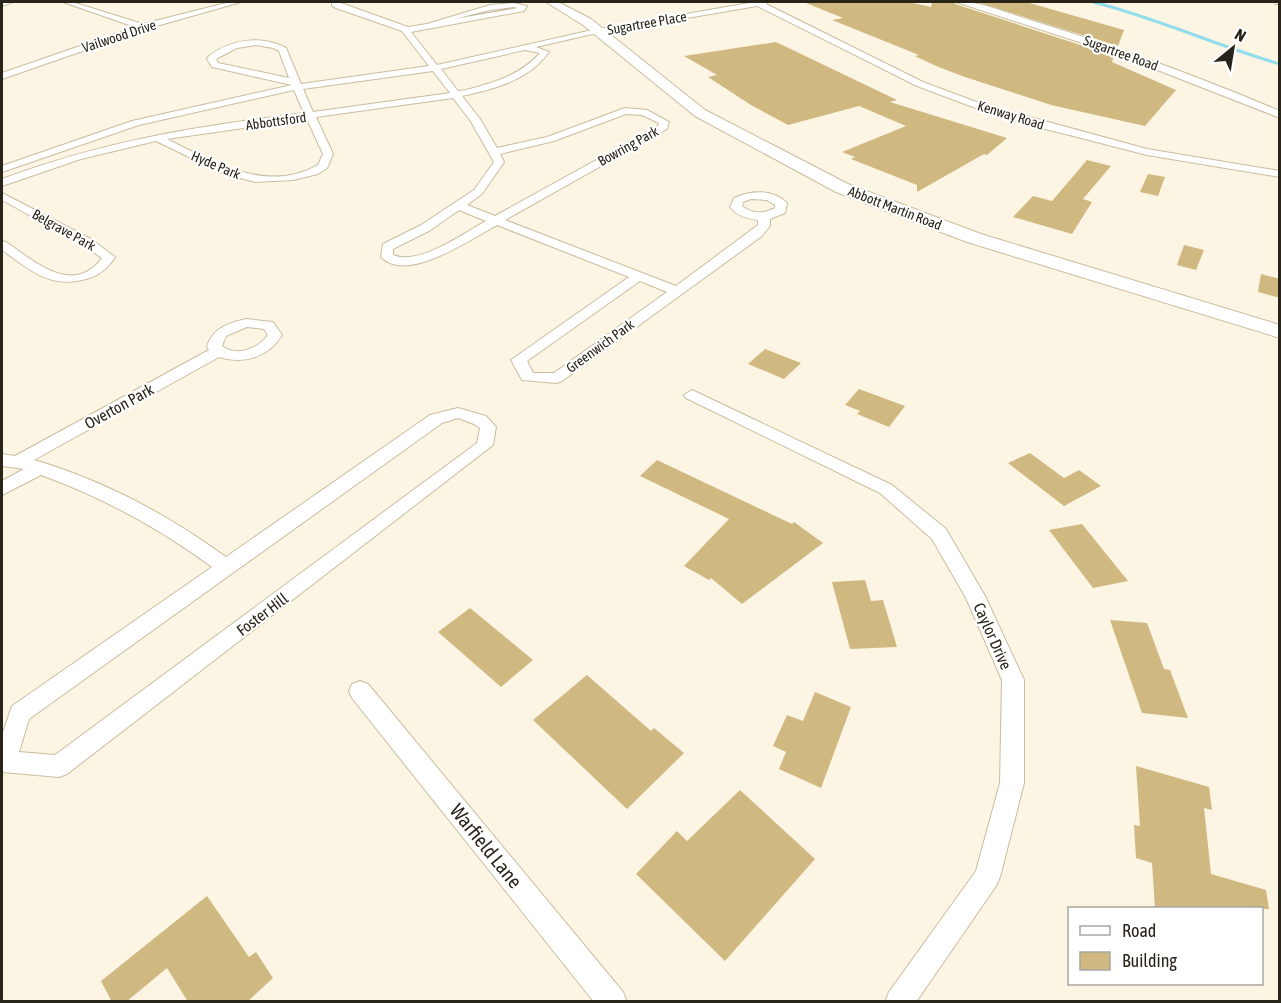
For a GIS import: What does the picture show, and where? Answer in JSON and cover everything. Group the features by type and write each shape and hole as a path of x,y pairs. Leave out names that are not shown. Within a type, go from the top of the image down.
{"main road":[{"name":"Abbott Martin Road","path":"551,2 565,8 599,31 700,113 842,188 974,238 1280,332"}],"street":[{"path":"2,4 9,2"},
{"path":"66,2 143,27"},
{"name":"Vailwood Drive","path":"2,76 143,27 237,2"},
{"path":"335,2 335,4 397,24 406,30 457,94 494,152"},
{"path":"349,8 358,2"},
{"path":"406,30 506,13 523,6 511,2 495,3 430,25"},
{"name":"Sugartree Road","path":"960,2 1063,32 1214,87 1280,114"},
{"name":"Sugartree Place","path":"599,31 762,3"},
{"name":"Kenway Road","path":"762,3 920,84 976,105 1147,152 1280,174"},
{"name":"Abbottsford","path":"2,169 136,123 226,101 296,85 435,68 599,31"},
{"name":"Abbottsford","path":"2,183 95,151 156,138 457,94 514,77 537,64 546,52 568,38"},
{"path":"239,46 276,46 283,50 296,85 215,65 211,59 217,53 239,46"},
{"name":"Abbottsford","path":"522,47 546,52"},
{"name":"Hyde Park","path":"136,123 156,138 238,176 258,179 290,178 323,166 328,154 296,85"},
{"name":"Bowring Park","path":"625,111 644,112 664,122 663,127 494,219 444,249 414,262 398,263 387,257 387,247 425,228 478,192 499,162 494,152 550,139 625,111"},
{"name":"Belgrave Park","path":"2,196 87,242 109,257 102,268 76,279 63,280 50,278 2,245"},
{"path":"457,205 676,291"},
{"name":"Greenwich Park","path":"639,276 519,360 527,377 557,378 758,233 764,226 764,216"},
{"name":"Overton Park","path":"10,460 218,351"},
{"name":"Caylor Drive","path":"692,395 886,489 939,534 975,596 1013,680 1012,783 987,877 899,1002"},
{"name":"Foster Hill","path":"458,413 480,420 488,428 485,445 59,766 4,762 20,713 225,567 436,419 458,413"},
{"path":"10,460 103,491 189,539 225,567"},
{"path":"2,489 39,468"},
{"name":"Warfield Lane","path":"360,691 613,1002"}],"building":[{"path":"806,2 908,2 931,7 932,2 954,2 1114,56 1112,62 1176,90 1145,126 1051,105 936,66 915,56 919,55 832,20 843,18"},
{"path":"977,2 1026,2 1124,30 1118,46"},
{"path":"776,42 897,100 890,102 1007,138 987,155 984,154 917,192 917,185 851,159 855,157 842,152 906,126 859,106 788,125 751,105 708,77 717,75 684,56"},
{"path":"1087,160 1111,166 1083,199 1092,202 1072,234 1013,217 1033,196 1052,201"},
{"path":"1148,174 1165,177 1158,196 1140,192"},
{"path":"1184,245 1204,250 1196,270 1177,265"},
{"path":"1261,274 1280,279 1280,298 1258,292"},
{"path":"765,349 801,363 784,379 748,364"},
{"path":"859,389 905,406 889,427 857,414 860,411 845,405"},
{"path":"1030,453 1064,478 1079,470 1101,486 1064,506 1008,463"},
{"path":"657,460 792,524 794,522 823,543 742,604 711,578 709,580 684,566 729,519 640,476"},
{"path":"1082,524 1128,581 1093,588 1049,530"},
{"path":"865,580 871,601 883,600 897,647 850,649 832,582"},
{"path":"470,608 533,660 501,687 438,632"},
{"path":"1110,620 1147,623 1164,669 1170,670 1188,718 1142,713"},
{"path":"587,675 651,731 654,728 684,753 627,809 533,720"},
{"path":"815,692 851,707 821,788 779,769 786,752 773,746 787,715 803,721"},
{"path":"1136,766 1209,787 1212,810 1204,808 1211,874 1266,890 1269,909 1263,909 1263,907 1155,907 1152,863 1136,858 1134,825 1140,826"},
{"path":"740,790 815,859 725,961 636,874 677,831 687,841"},
{"path":"207,896 249,957 256,952 273,978 247,1002 188,1002 167,968 126,1002 112,1002 101,981"}],"waterway":[{"path":"1093,2 1280,64"}]}
